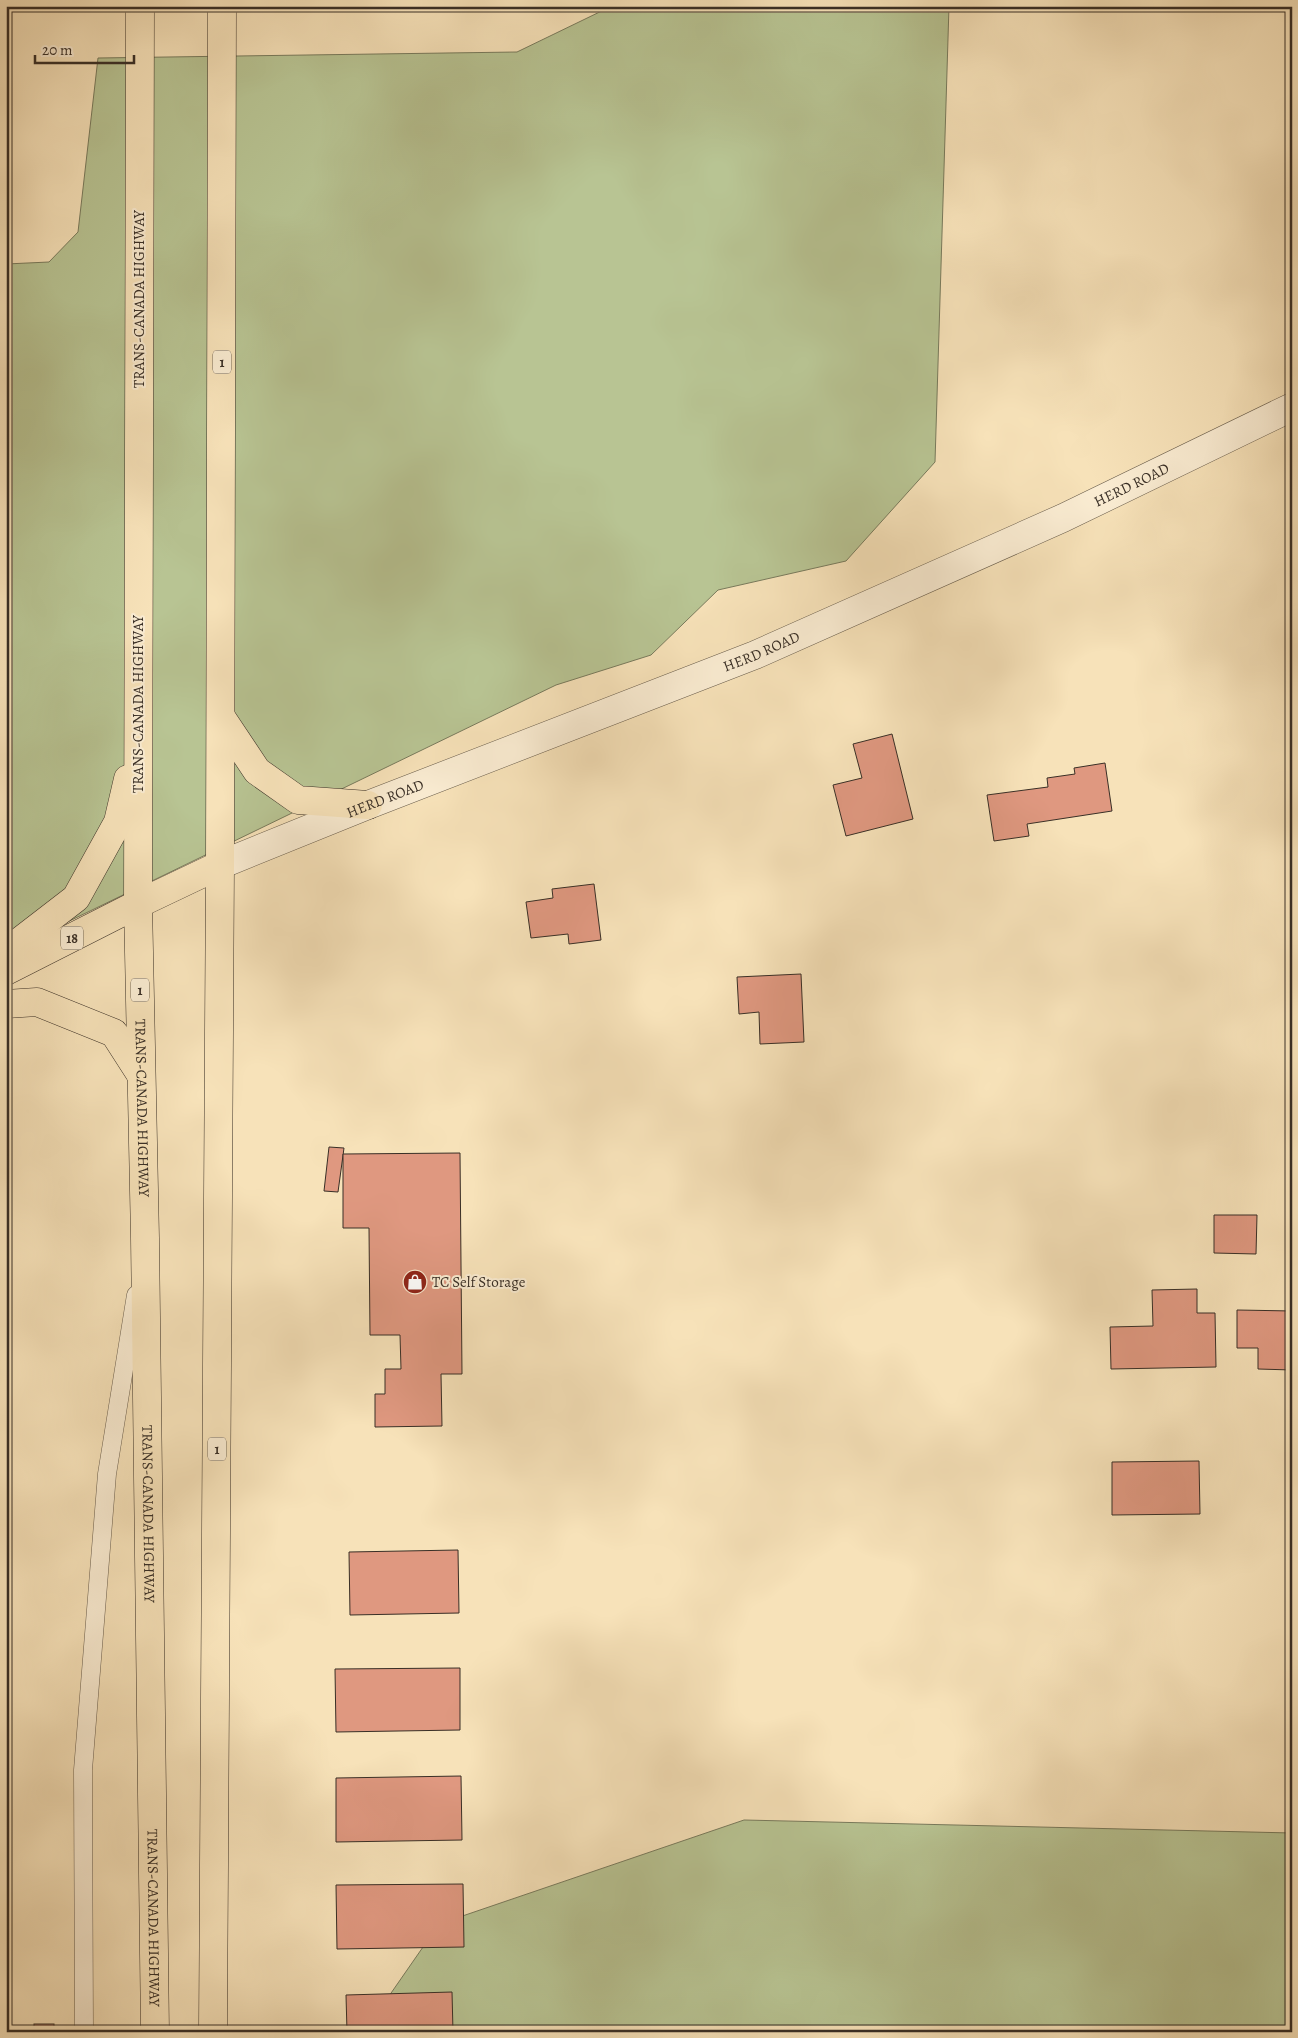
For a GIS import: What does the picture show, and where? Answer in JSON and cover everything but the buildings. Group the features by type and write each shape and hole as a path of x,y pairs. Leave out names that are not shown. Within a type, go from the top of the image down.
{"main road":[{"name":"TRANS-CANADA HIGHWAY","path":"140,6 138,904 145,1238 155,2032"},
{"name":"1","path":"213,2032 221,717 222,6"},
{"path":"221,717 257,771 298,800 368,805"},
{"path":"6,952 76,898 118,822 138,734"},
{"name":"18","path":"6,971 138,904 220,866"},
{"path":"6,1004 37,1002 114,1033 142,1076"}],"street":[{"name":"HERD ROAD","path":"220,866 368,805 755,656 1063,518 1292,407"}],"lane":[{"path":"84,2032 83,1770 107,1474 145,1238"}],"green space":[{"path":"612,6 949,6 935,462 846,561 718,590 651,655 556,685 24,943 6,946 6,264 49,262 78,232 98,58 517,52"},
{"path":"744,1820 1292,1833 1292,2032 364,2032 439,1924"}],"place":[{"name":"TC Self Storage","path":"415,1282"}]}
